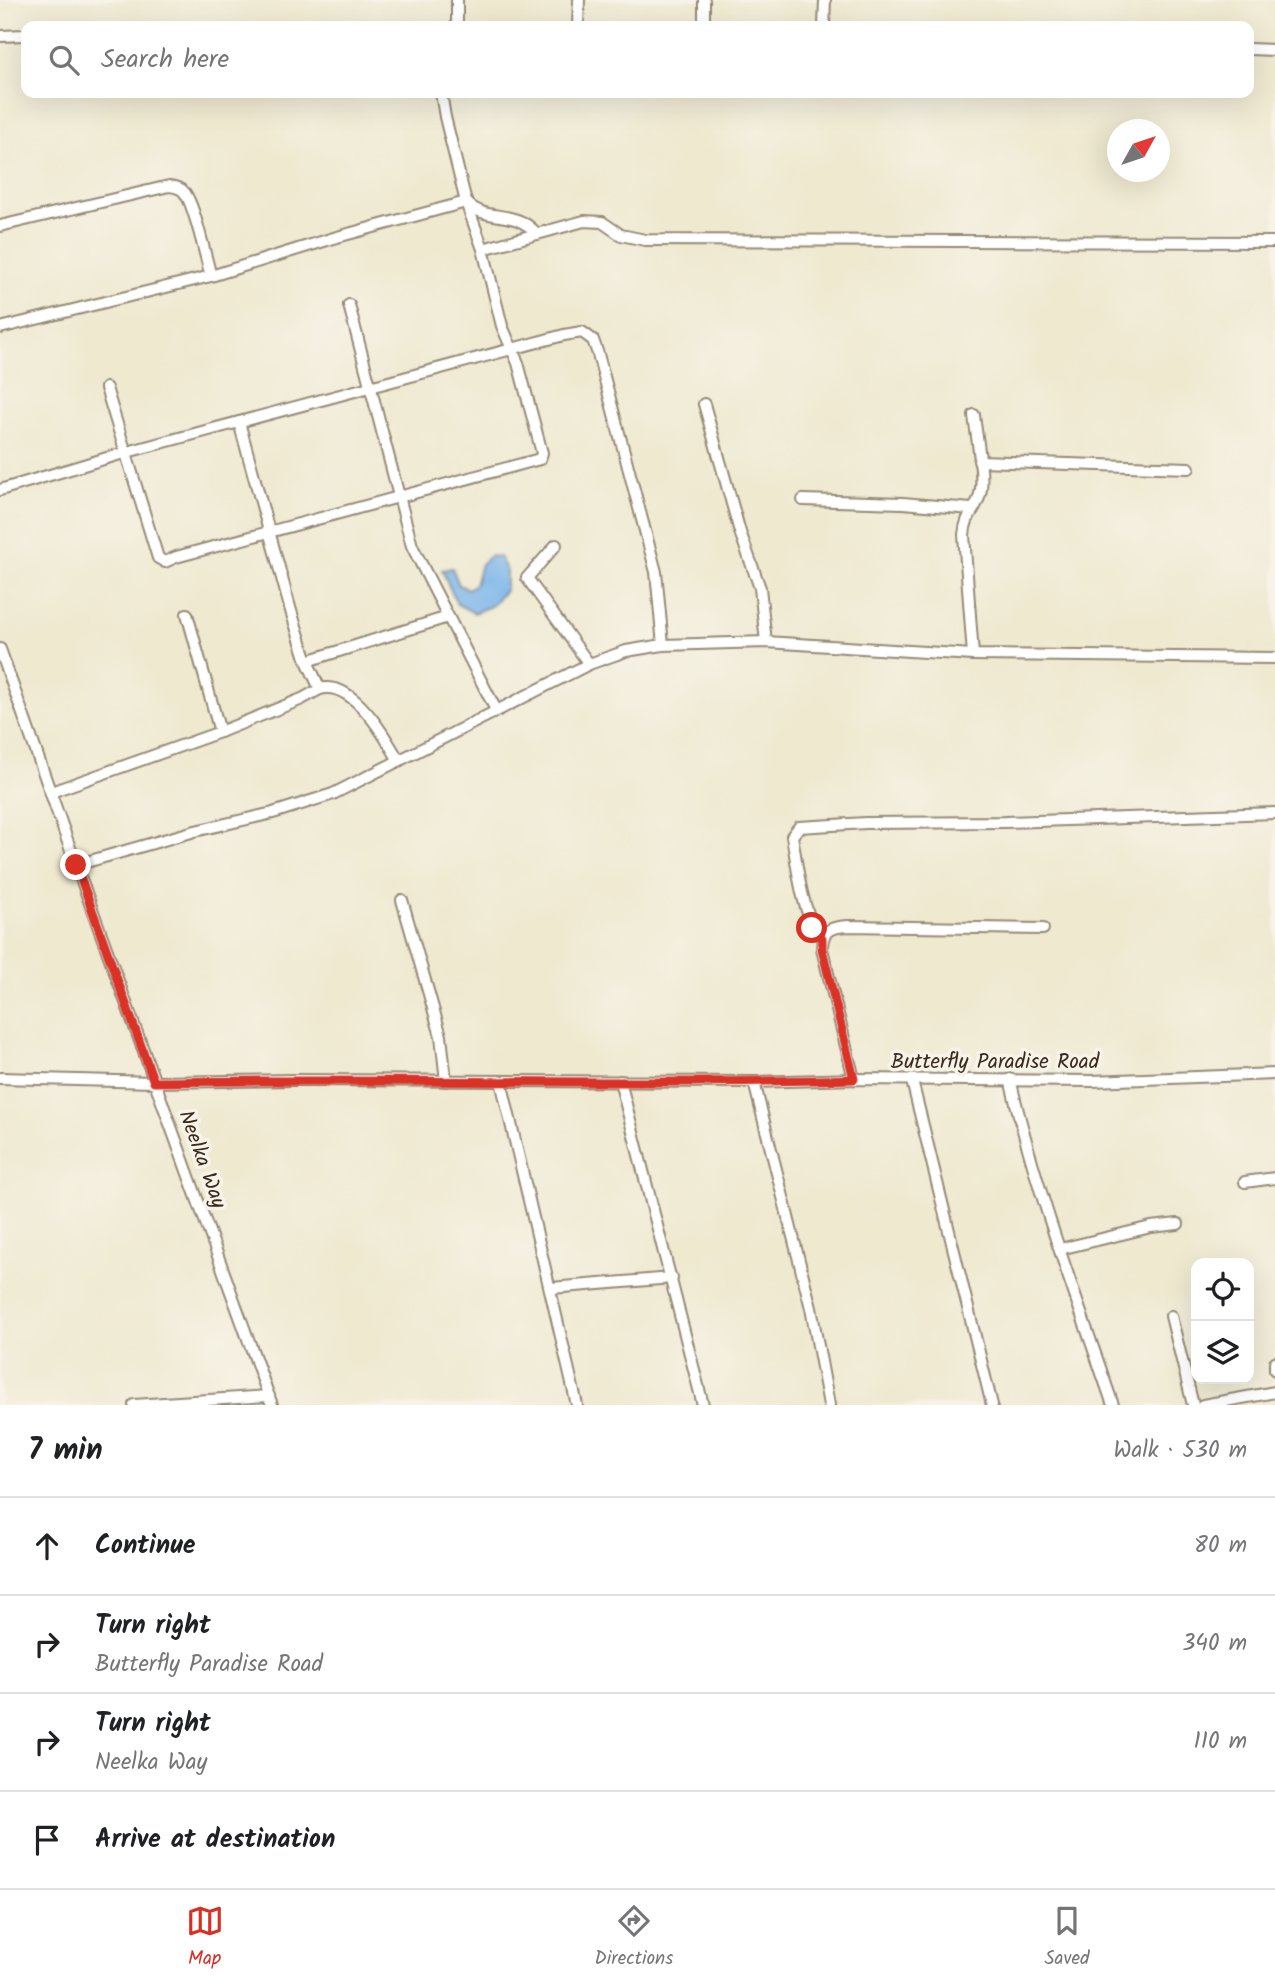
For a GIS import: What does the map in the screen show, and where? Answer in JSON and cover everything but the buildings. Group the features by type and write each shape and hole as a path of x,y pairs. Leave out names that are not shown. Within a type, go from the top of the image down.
{"street":[{"path":"457,0 457,21"},
{"path":"578,21 579,0"},
{"path":"704,0 704,21"},
{"path":"824,21 825,0"},
{"path":"0,36 21,36"},
{"path":"1254,49 1275,50"},
{"path":"106,388 159,560 165,562 540,459 542,453 526,389 494,301 483,249 466,202 442,98"},
{"path":"0,226 169,186 176,187 182,189 190,201 211,276"},
{"path":"466,202 478,212 517,218 537,233"},
{"path":"0,328 211,276 337,237 466,202"},
{"path":"483,249 595,220 621,235 645,240 1275,242"},
{"path":"349,305 397,497 412,546 496,710"},
{"path":"0,491 127,452 575,332 589,334 593,340 651,551 660,598 663,645"},
{"path":"704,404 740,532 760,588 766,642"},
{"path":"972,655 964,535 965,523 981,489 974,415"},
{"path":"239,422 307,661 320,689"},
{"path":"979,461 1189,468"},
{"path":"803,500 903,503 971,509"},
{"path":"556,545 527,578 589,664"},
{"path":"187,614 220,732"},
{"path":"307,661 448,617"},
{"path":"76,865 195,831 273,813 334,794 589,664 626,651 663,645 766,642 972,655 1275,658"},
{"name":"Neelka Way","path":"0,649 6,682 51,792 271,1401"},
{"path":"51,792 220,732 329,686 339,688 360,705 399,761"},
{"path":"822,938 812,928 797,863 792,836 799,827 1275,813"},
{"path":"401,901 441,1036 446,1081"},
{"path":"854,1079 822,949 822,938 826,931 834,927 848,926 1043,929"},
{"name":"Butterfly Paradise Road","path":"0,1078 154,1082 754,1082 854,1079 1092,1081 1275,1074"},
{"path":"1010,1079 1060,1249 1113,1405"},
{"path":"620,1080 703,1405"},
{"path":"502,1081 577,1405"},
{"path":"912,1081 992,1405"},
{"path":"754,1082 811,1308 830,1405"},
{"path":"1245,1182 1275,1178"},
{"path":"1060,1249 1151,1227 1178,1224"},
{"path":"551,1288 672,1278"},
{"path":"1171,1316 1193,1405"},
{"path":"1275,1362 1275,1370"},
{"path":"1203,1405 1275,1392"},
{"path":"134,1405 271,1401"}],"water":[{"path":"490,556 499,557 506,569 506,589 491,606 474,613 457,604 442,570 452,568 459,585 468,589 475,584 481,564"}],"route":[{"path":"76,865 154,1082 754,1082 854,1079 822,949 822,938 812,928"}]}
